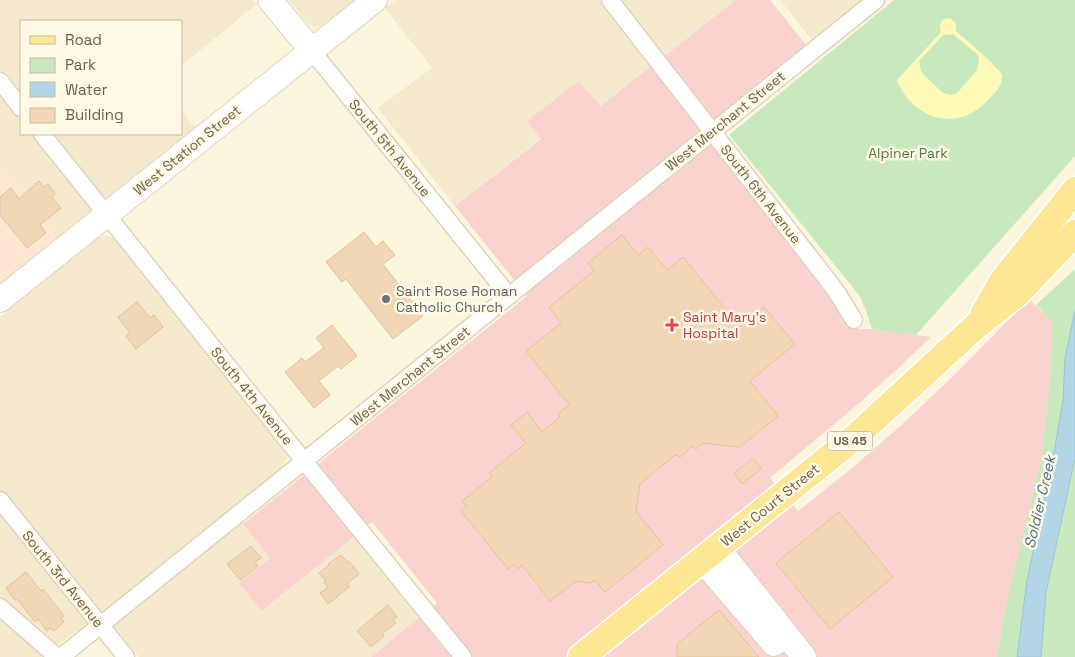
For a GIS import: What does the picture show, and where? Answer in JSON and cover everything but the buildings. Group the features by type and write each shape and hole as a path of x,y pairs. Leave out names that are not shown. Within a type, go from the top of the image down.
{"main road":[{"name":"South 5th Avenue","path":"270,0 312,51"},
{"name":"West Station Street","path":"0,300 375,0"},
{"name":"West Court Street","path":"976,326 1003,280 1075,190"},
{"name":"West Court Street","path":"581,657 855,437 976,326 1018,293 1075,233"},
{"path":"709,554 786,657"},
{"path":"709,554 804,657"}],"street":[{"name":"South 6th Avenue","path":"610,0 838,294 854,320"},
{"name":"West Merchant Street","path":"61,657 876,0"},
{"name":"South 5th Avenue","path":"312,51 509,296"},
{"path":"0,81 20,107"},
{"name":"South 4th Avenue","path":"43,135 463,657"},
{"name":"South 3rd Avenue","path":"0,500 126,657"},
{"path":"0,606 57,657"}],"shaded area":[{"path":"0,0 253,0 257,4 182,65 182,20 20,20 20,135 182,135 182,112 195,127 57,238 0,168"},
{"path":"289,0 356,0 327,24 315,27 307,23"},
{"path":"395,0 736,0 599,106 579,81 528,121 541,138 455,206 378,108 432,68 385,8"},
{"name":"Saint Mary's Hospital","path":"736,0 770,0 807,46 700,131 837,299 854,329 872,329 931,337 859,403 770,478 798,511 851,469 907,420 1029,299 1052,322 1050,378 1041,461 1004,613 997,657 371,657 437,603 372,522 262,611 239,583 270,558 243,524 527,296 455,206 541,139 527,121 579,81 600,106"},
{"path":"780,0 863,0 813,41"},
{"path":"0,168 57,238 0,284"},
{"path":"107,236 113,238 287,456 284,464 278,470 231,509 270,558 240,583 263,611 354,536 420,617 371,657 139,657 102,612 42,657 0,657 0,317 99,237"}],"green space":[{"name":"Alpiner Park","path":"894,0 1075,0 1075,156 916,335 872,329 859,295 729,135"},
{"path":"1075,269 1075,310 1065,358 1063,400 1052,464 1027,580 1017,657 997,657 1004,613 1041,461 1050,378 1052,322 1036,305"},
{"path":"1075,458 1075,657 1041,657 1046,592"}],"sand":[{"path":"950,18 956,23 956,31 1002,74 1002,81 999,87 984,104 970,114 951,119 931,116 922,111 907,98 897,80 941,32 941,22 944,19","holes":["944,34 953,34 978,55 979,58 977,70 957,93 951,95 943,93 923,74 919,61"]}],"water":[{"path":"1075,310 1075,458 1046,592 1041,657 1017,657 1027,580 1052,464 1063,400 1065,358"}],"place":[{"name":"Saint Rose Roman Catholic Church","path":"386,299"},
{"name":"Saint Mary's Hospital","path":"672,325"}],"water label":[{"name":"Soldier Creek","path":"1040,502"}]}
